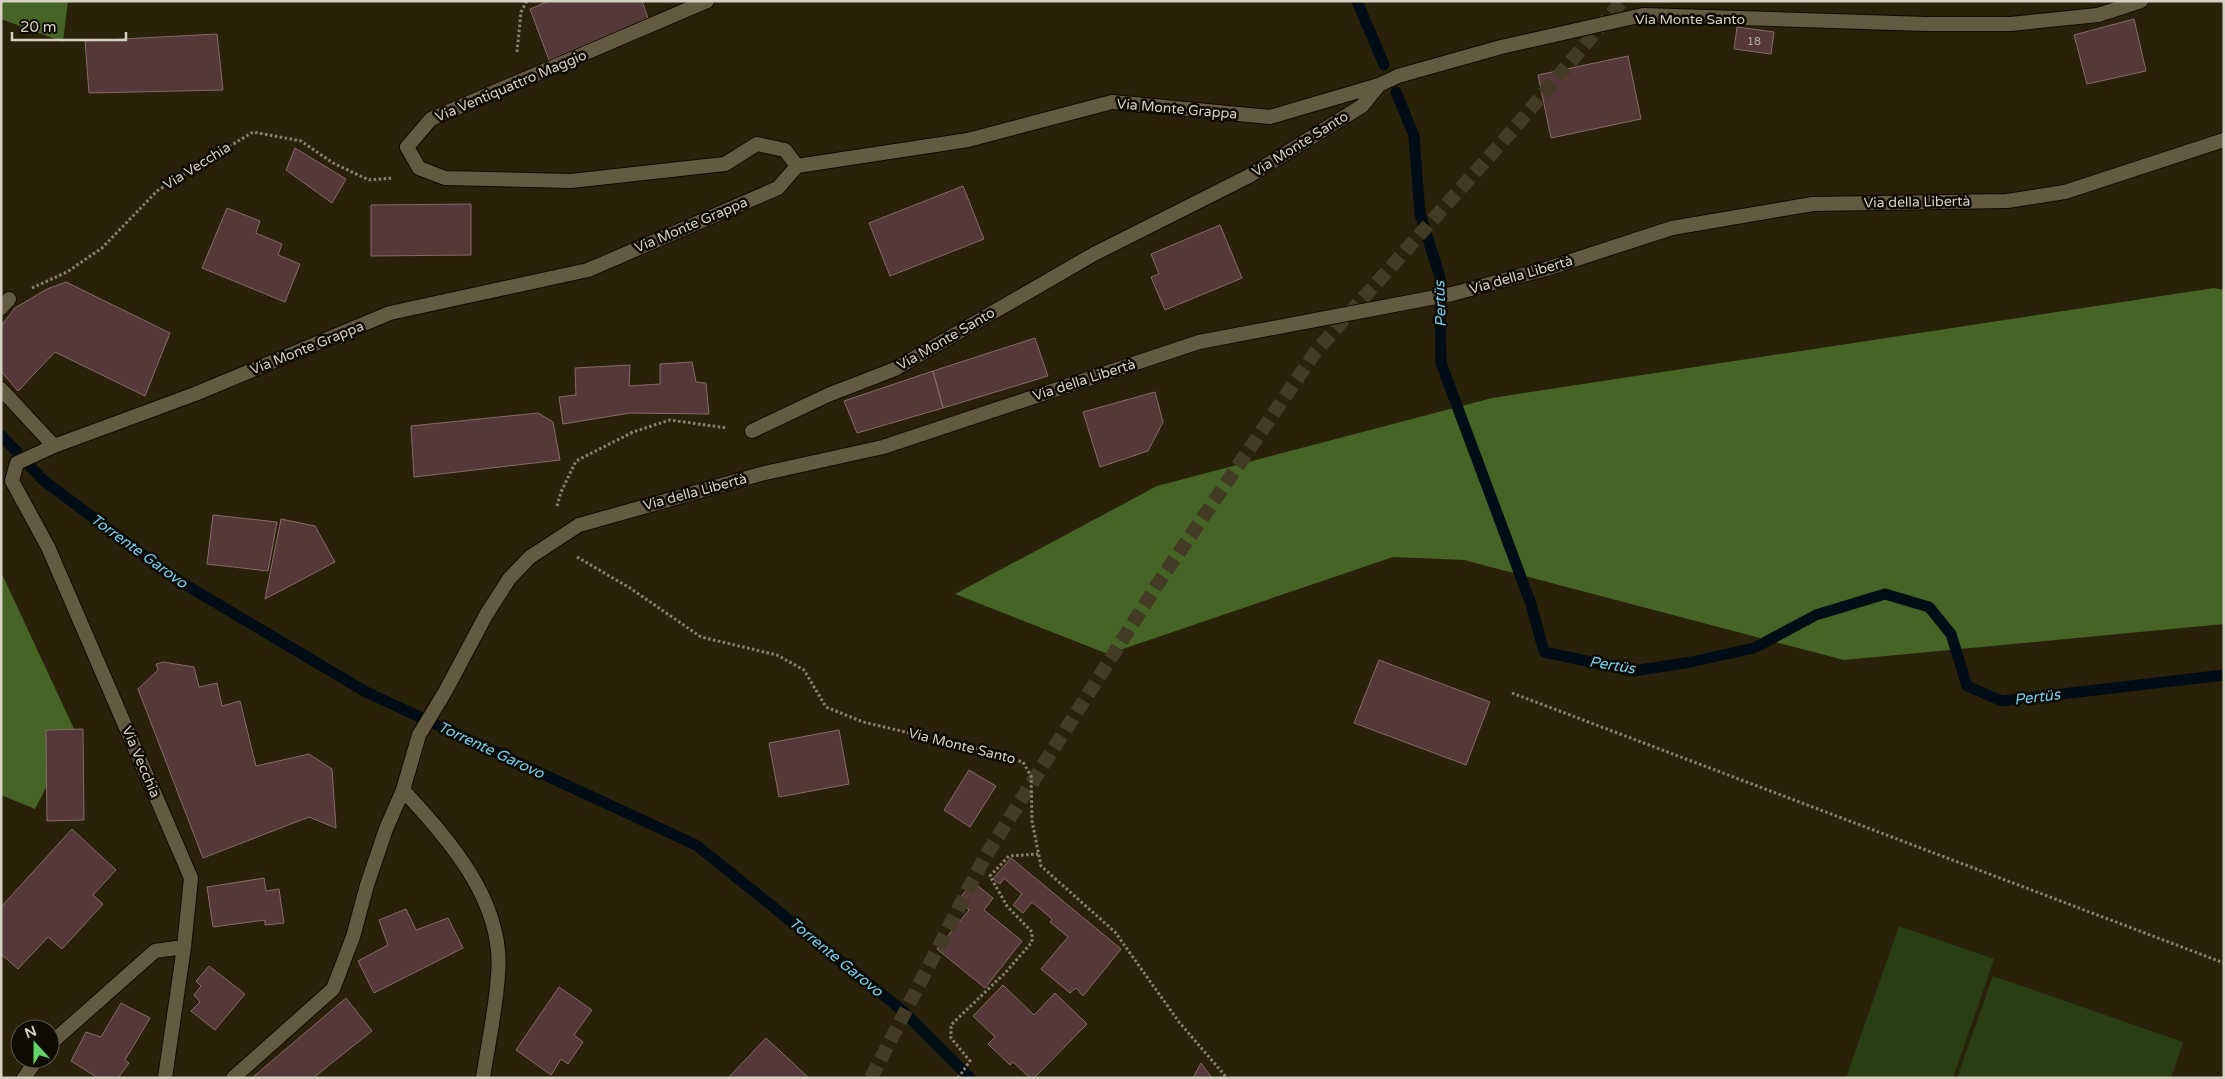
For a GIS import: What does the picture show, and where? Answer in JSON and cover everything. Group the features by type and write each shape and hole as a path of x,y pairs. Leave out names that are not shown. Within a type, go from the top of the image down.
{"street":[{"name":"Via Ventiquattro Maggio","path":"419,168 407,147 431,119 708,1"},
{"name":"Via Monte Santo","path":"752,431 828,395 895,369 1094,254 1249,176 1362,106 1379,85 1398,76 1501,47 1643,15 1926,24 2011,24 2098,15 2141,1"},
{"name":"Via Monte Grappa","path":"17,463 48,449 195,394 390,313 588,270 778,188 797,166 968,140 1112,102 1270,117 1379,85"},
{"name":"Via della Libertà","path":"233,1078 333,989 353,937 367,885 386,829 403,790 418,735 446,692 486,615 509,579 530,557 579,525 761,474 883,447 1199,342 1452,294 1546,269 1672,228 1813,204 2007,201 2065,192 2224,140"},
{"path":"419,168 445,178 571,181 725,164 757,144 785,150 797,166"},
{"path":"1,389 48,449"},
{"name":"Via Vecchia","path":"17,463 12,481 48,547 191,878 184,947 165,1078"},
{"path":"403,790 441,831 479,888 497,936 499,974 483,1078"},
{"path":"60,1035 155,951 184,947"}],"path":[{"path":"514,85 521,12 527,1"},
{"name":"Via Vecchia","path":"5,304 74,267 102,248 157,191 253,132 301,142 334,163 369,180 399,177 419,168"},
{"path":"556,508 561,492 576,461 633,432 670,420 752,431"},
{"name":"Via Monte Santo","path":"575,555 630,588 701,637 777,655 804,670 826,707 863,722 978,749 1023,762 1031,776 1032,821 1041,866 1115,932 1179,1022 1227,1078"},
{"path":"1512,693 2224,963"},
{"path":"958,1078 970,1061 951,1038 951,1025 1006,972 1032,942 1032,932 1007,906 990,876 1009,856 1038,854"}],"green space":[{"path":"1,1 68,1 63,42 1,19"},
{"path":"2214,288 2224,290 2224,624 1844,660 1464,560 1393,557 1108,654 955,594 1157,486 1492,398"},
{"path":"1,572 75,731 35,809 1,795"},
{"path":"1899,926 1994,959 1953,1078 1846,1078"},
{"path":"1993,976 2183,1042 2171,1078 1957,1078"}],"building":[{"path":"549,1 642,1 648,18 549,60 530,9"},
{"path":"2134,19 2146,71 2087,84 2074,35"},
{"path":"1737,27 1774,32 1771,54 1734,49"},
{"path":"217,34 223,90 89,93 85,41"},
{"path":"1628,56 1641,119 1551,138 1538,75"},
{"path":"295,148 346,179 332,203 286,170"},
{"path":"963,186 984,239 890,276 869,223"},
{"path":"471,204 471,255 371,256 371,205"},
{"path":"227,208 260,221 256,233 282,244 278,255 300,264 285,302 202,268"},
{"path":"1220,225 1242,278 1165,310 1151,277 1159,274 1151,254"},
{"path":"66,282 170,333 145,396 55,352 18,391 1,371 1,326 15,308 47,289"},
{"path":"1035,338 1048,376 943,408 933,371"},
{"path":"692,362 696,382 706,383 709,414 630,413 563,424 559,397 576,395 575,368 630,365 629,386 660,384 660,364"},
{"path":"933,371 943,408 857,433 844,401"},
{"path":"1155,392 1163,422 1148,451 1100,467 1083,412"},
{"path":"538,413 553,422 560,460 414,477 411,426"},
{"path":"213,515 277,522 268,571 207,564"},
{"path":"281,519 315,526 335,562 265,599"},
{"path":"1379,660 1490,702 1466,765 1354,723"},
{"path":"163,662 194,667 199,687 217,683 222,706 240,701 256,766 309,754 332,769 336,828 309,817 203,858 138,689 158,670 156,664"},
{"path":"83,729 84,820 47,821 46,730"},
{"path":"839,730 849,784 779,797 769,743"},
{"path":"969,770 996,786 970,827 944,810"},
{"path":"72,829 116,870 93,895 103,904 62,949 48,937 18,969 1,954 1,907"},
{"path":"1011,858 1121,949 1083,996 1076,988 1070,993 1041,969 1068,937 1050,922 1052,919 1032,902 1023,913 1013,905 1022,894 1004,878 1000,884 993,879"},
{"path":"264,878 266,891 279,889 284,923 265,925 265,920 213,927 207,887"},
{"path":"973,882 993,898 984,910 1022,941 985,988 937,949 969,910 958,900"},
{"path":"406,909 416,930 448,918 463,948 374,993 358,961 388,945 379,920"},
{"path":"209,966 245,994 215,1030 191,1011 200,1002 194,995 201,986 196,981"},
{"path":"1003,985 1034,1015 1055,993 1087,1024 1034,1078 1030,1078 1013,1062 1010,1065 988,1044 995,1037 973,1016"},
{"path":"559,987 592,1010 574,1035 583,1042 568,1064 561,1059 551,1075 516,1050"},
{"path":"346,998 372,1031 313,1078 252,1078"},
{"path":"121,1003 150,1018 125,1060 129,1063 118,1078 98,1078 71,1061 86,1032 101,1037"},
{"path":"766,1038 809,1078 728,1078"},
{"path":"1201,1063 1212,1078 1193,1078"}],"waterway":[{"name":"Pertüs","path":"1357,1 1384,65"},
{"name":"Pertüs","path":"1396,92 1414,136 1420,214 1440,277 1441,363 1531,604 1544,652 1633,671 1691,662 1754,648 1816,615 1885,594 1929,607 1951,634 1967,686 2002,701 2224,675"},
{"name":"Torrente Garovo","path":"1,435 43,480 174,578 366,692 696,845 903,1011 970,1078"}],"tunnel":[{"path":"871,1078 985,857 1159,582 1316,351 1511,132 1622,1"}]}
